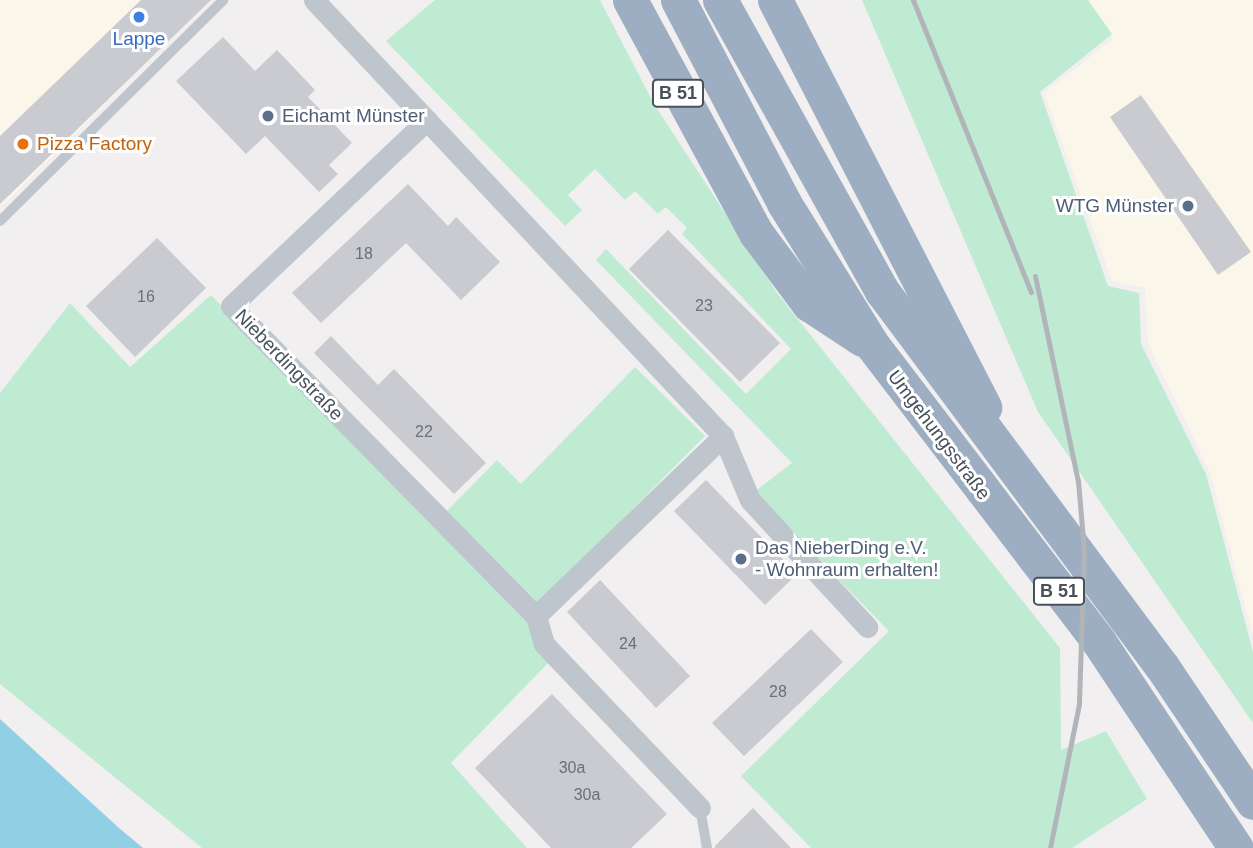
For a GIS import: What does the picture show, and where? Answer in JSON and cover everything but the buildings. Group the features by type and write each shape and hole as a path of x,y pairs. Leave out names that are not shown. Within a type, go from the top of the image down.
{"highway":[{"name":"B 51","path":"630,0 756,233 809,304 873,346"},
{"name":"Umgehungsstraße","path":"678,0 785,203 873,346 1099,642 1236,848"},
{"name":"Umgehungsstraße","path":"720,0 875,281 1025,488 1147,645 1253,803"},
{"name":"B 51","path":"775,0 1025,488"}],"street":[{"path":"314,0 723,436 750,500 867,627"},
{"name":"Nieberdingstraße","path":"427,120 231,306 536,616 544,644 701,808"},
{"path":"536,616 723,436"}],"lane":[{"path":"0,221 223,0"},
{"path":"701,808 707,848"}],"shaded area":[{"path":"0,0 211,0 0,208"},
{"path":"1083,0 1253,0 1253,637 1210,473 1148,343 1145,288 1112,281 1044,93 1113,39"}],"green space":[{"path":"435,0 600,0 654,104 777,293 1060,648 1061,750 1106,731 1147,799 1072,848 811,848 741,776 889,631 753,493 792,463 596,260 606,249 746,394 791,349 682,234 687,228 666,207 658,214 635,191 625,200 595,169 568,195 582,210 565,226 386,41"},
{"path":"862,0 1088,0 1112,34 1040,92 1108,286 1139,293 1141,344 1206,474 1253,652 1253,723 1038,412"},
{"path":"211,295 527,618 550,661 451,763 527,848 202,848 0,684 0,393 70,303 130,367"},
{"path":"635,367 705,436 536,607 443,515 497,460 521,484"}],"water":[{"path":"0,719 119,828 143,848 0,848"}],"railway":[{"path":"913,0 1031,292"},
{"path":"1035,276 1078,481 1084,551 1079,704 1050,848"}],"place":[{"name":"Lappe","path":"139,17"},
{"name":"Eichamt Münster","path":"268,116"},
{"name":"Pizza Factory","path":"23,144"},
{"name":"WTG Münster","path":"1188,206"},
{"name":"Das NieberDing e.V. - Wohnraum erhalten!","path":"741,559"}]}
